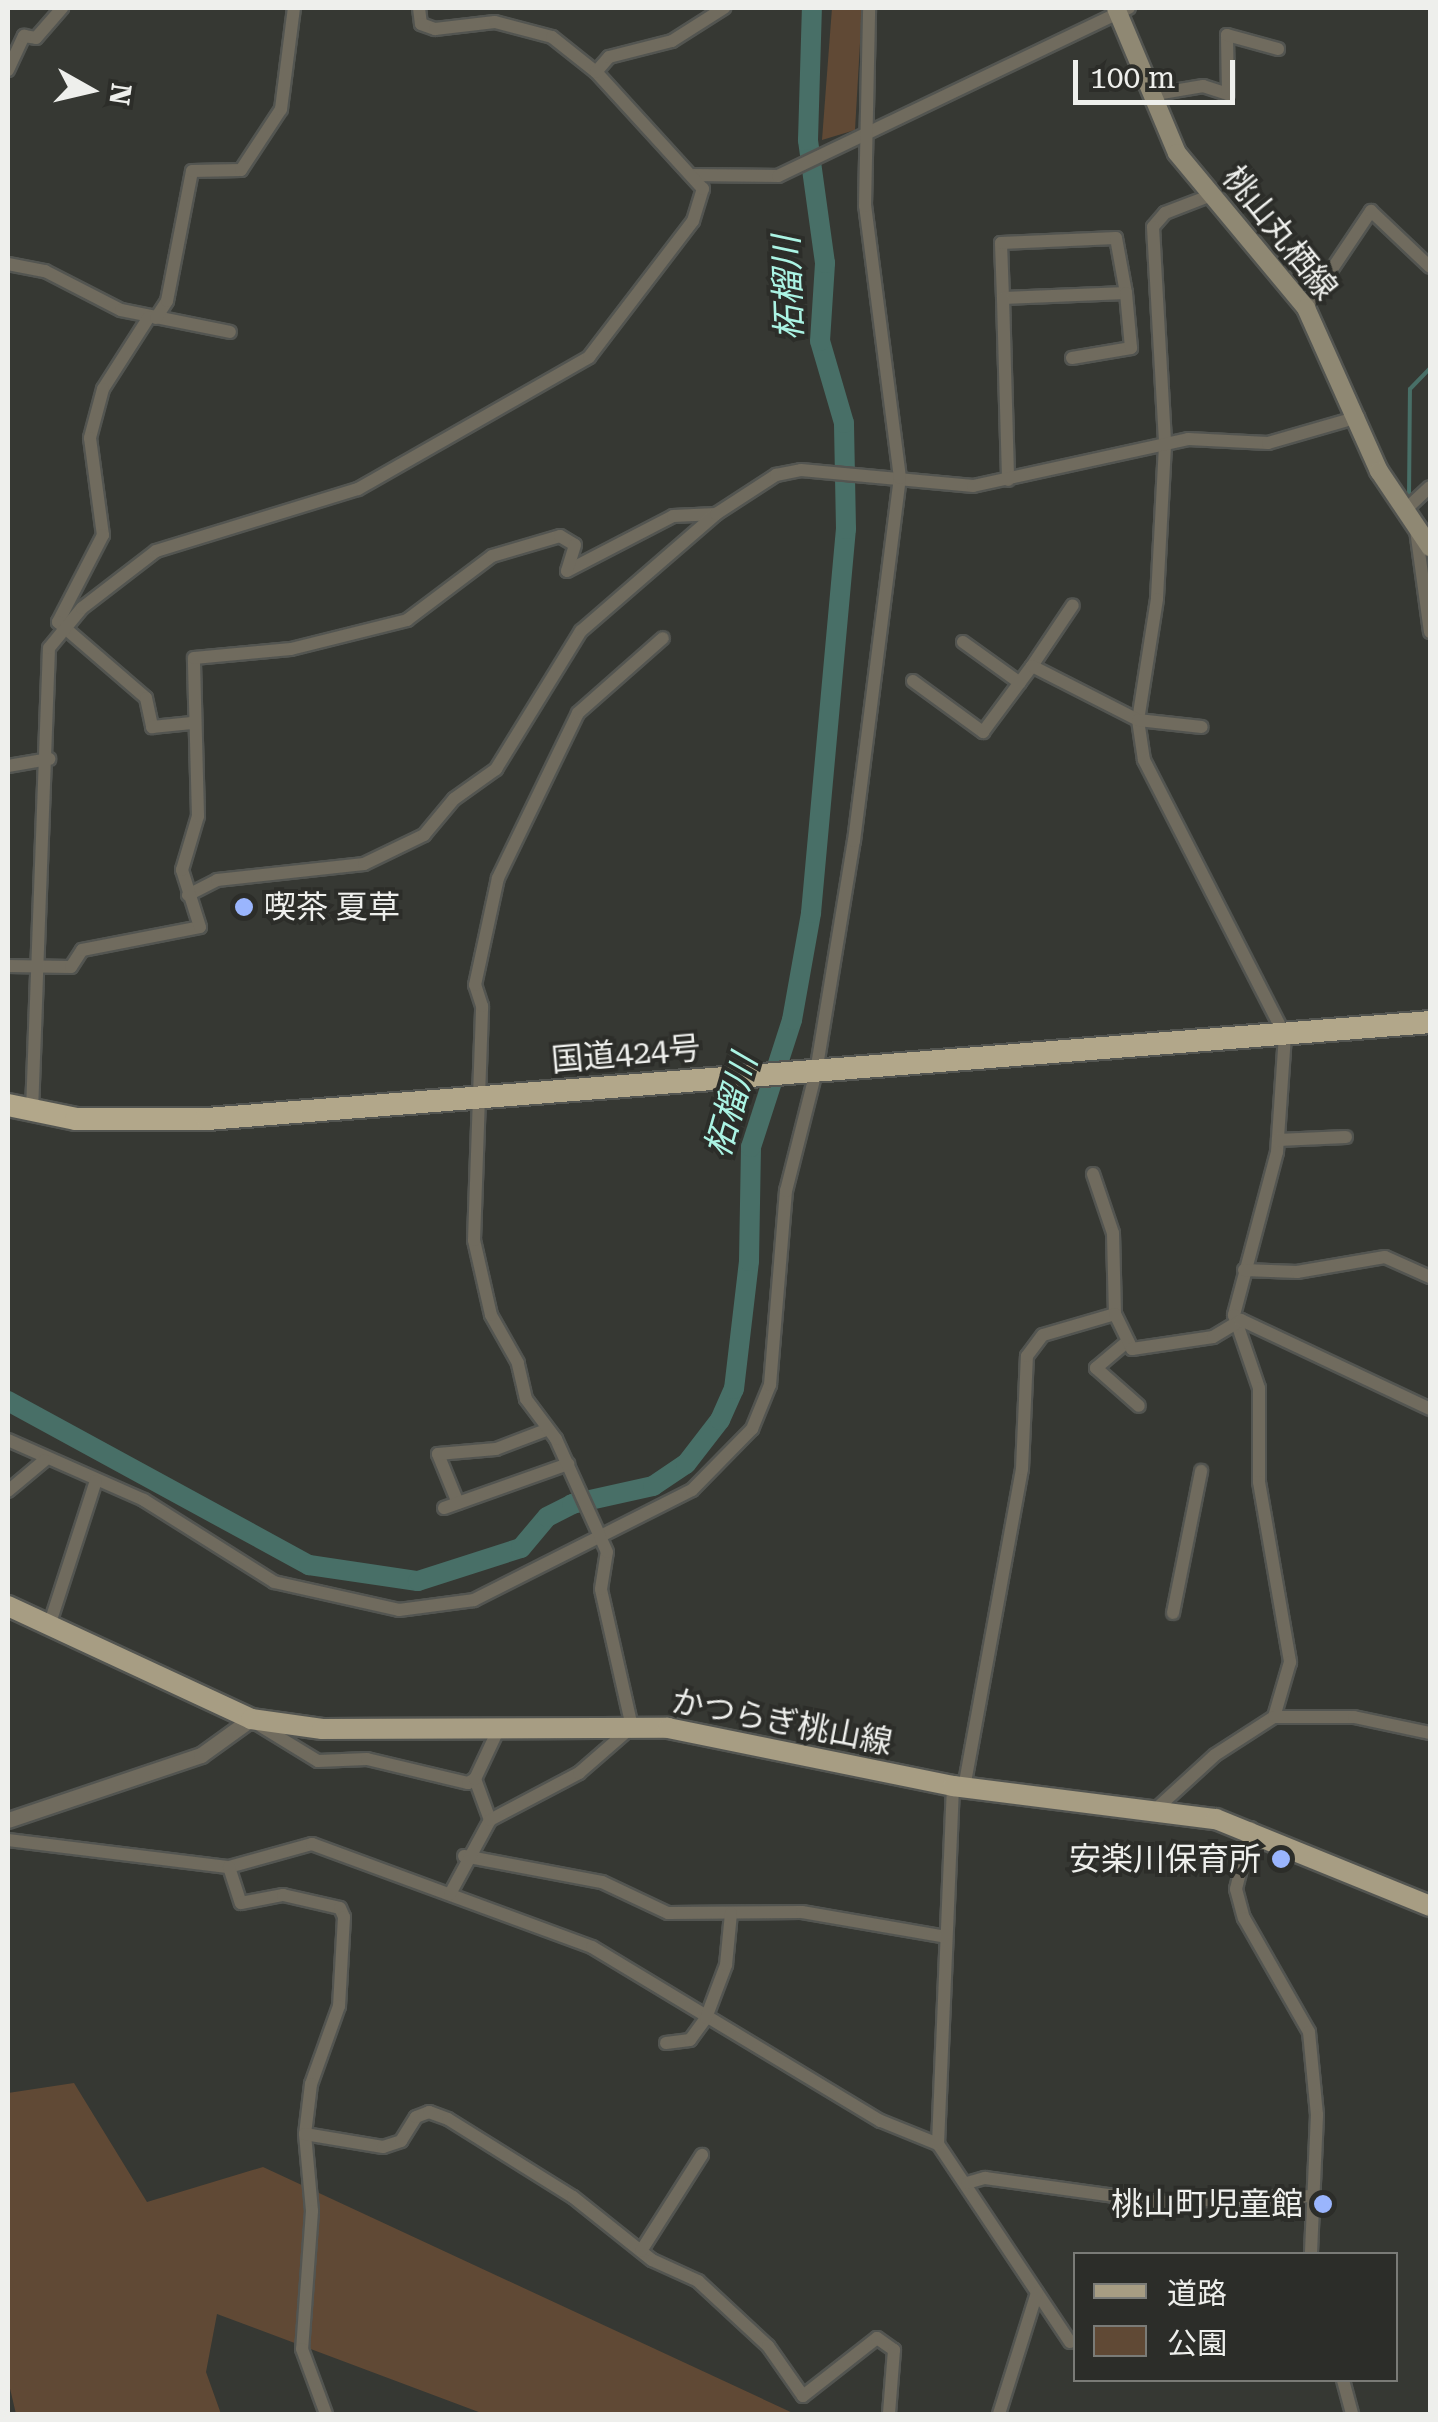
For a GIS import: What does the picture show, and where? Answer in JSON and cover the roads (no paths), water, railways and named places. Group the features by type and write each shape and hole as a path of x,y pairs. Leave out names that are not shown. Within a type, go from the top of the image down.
{"highway":[{"name":"国道424号","path":"8,1105 32,1111 158,1120 892,1068 1430,1022"}],"main road":[{"name":"桃山丸栖線","path":"1121,10 1150,95 1209,196 1306,308 1404,511 1430,546"},
{"name":"かつらぎ桃山線","path":"8,1606 251,1719 322,1728 632,1727 959,1787 1156,1810 1250,1828 1430,1906"}],"street":[{"path":"8,30 36,38 62,8"},
{"path":"192,722 152,727 146,698 60,632 58,622 103,534 90,438 103,390 167,301 192,171 241,170 281,108 294,8"},
{"path":"419,8 420,24 435,29 494,22 552,38 596,72 652,141 694,175 756,180 861,136 965,80 1121,10"},
{"path":"596,72 609,57 672,41 724,8"},
{"path":"8,1440 44,1460 93,1476 144,1500 274,1582 399,1610 474,1600 692,1490 752,1429 772,1365 786,1191 813,1072 896,476 865,206 861,136 868,8"},
{"path":"1150,95 1203,86 1228,94 1227,35 1278,48"},
{"path":"8,70 24,36"},
{"path":"32,1111 49,759 44,672 60,632 156,551 358,490 589,356 702,206 694,175"},
{"path":"1209,196 1165,213 1153,228 1165,445 1157,599 1138,720 1144,760 1285,1035 1278,1140 1244,1270 1235,1323 1259,1388 1259,1482 1290,1662 1274,1717"},
{"path":"1306,308 1371,211 1430,267"},
{"path":"1008,480 1001,242 1116,238 1132,348 1072,358"},
{"path":"8,264 45,270 152,317 230,332"},
{"path":"1003,298 1126,292"},
{"path":"188,895 216,880 364,864 424,835 454,800 496,769 582,632 716,514 776,476 801,470 973,486 1208,436 1268,443 1358,417"},
{"path":"1404,511 1430,487"},
{"path":"8,966 71,966 82,950 200,927 182,870 198,816 192,722 194,658 343,640 407,620 492,556 560,536 575,545 567,571 673,516 716,514"},
{"path":"1416,526 1430,632"},
{"path":"913,681 983,732 1073,606"},
{"path":"450,1894 464,1856 490,1820 578,1773 632,1727 601,1589 601,1535 490,1315 474,1240 473,1100 482,1006 474,985 498,878 578,713 663,638"},
{"path":"963,642 1020,682"},
{"path":"1032,666 1138,720 1202,727"},
{"path":"8,766 49,759"},
{"path":"1278,1140 1346,1137"},
{"path":"1093,1174 1113,1233 1115,1314 1132,1349 1176,1343 1235,1323 1430,1409"},
{"path":"1244,1270 1297,1272 1385,1257 1430,1277"},
{"path":"938,2144 946,1937 959,1787 1022,1469 1027,1356 1043,1335 1115,1314"},
{"path":"1128,1341 1096,1368 1138,1406"},
{"path":"458,1503 438,1454 496,1449 546,1430"},
{"path":"8,1491 44,1460"},
{"path":"444,1508 569,1466"},
{"path":"1173,1613 1201,1471"},
{"path":"50,1623 93,1476"},
{"path":"1156,1810 1215,1755 1274,1717 1354,1717 1430,1733"},
{"path":"8,1820 201,1755 251,1719 318,1761 367,1759 468,1783 476,1778 498,1728"},
{"path":"476,1778 490,1820"},
{"path":"1250,1828 1236,1889 1244,1918 1310,2032 1314,2196 1311,2252"},
{"path":"8,1840 229,1867 312,1844 592,1947 881,2121 938,2144 1070,2342"},
{"path":"464,1856 602,1882 668,1913 802,1912 946,1937"},
{"path":"229,1867 241,1903 283,1895 340,1908 344,1917 339,2006 311,2084 305,2134 312,2211 302,2350 326,2414"},
{"path":"666,2043 690,2040 706,2018 726,1965 731,1913"},
{"path":"305,2134 383,2148 429,2112 573,2196 641,2251 698,2281 768,2346 803,2396 877,2338 894,2350 889,2414"},
{"path":"641,2251 702,2155"},
{"path":"967,2183 985,2178 1177,2203 1314,2196"},
{"path":"1000,2414 1038,2293"},
{"path":"1344,2382 1352,2414"}],"waterway":[{"name":"柘榴川","path":"8,1401 309,1565 418,1581 521,1548 547,1517 572,1504 653,1486 686,1464 720,1420 734,1389 749,1261 751,1147 792,1020 811,913 846,529 844,423 820,341 825,263 808,140 812,8"},
{"path":"1409,499 1410,389 1430,368"}],"place":[{"name":"喫茶 夏草","path":"244,907"},
{"name":"安楽川保育所","path":"1281,1859"},
{"name":"桃山町児童館","path":"1323,2204"}]}
